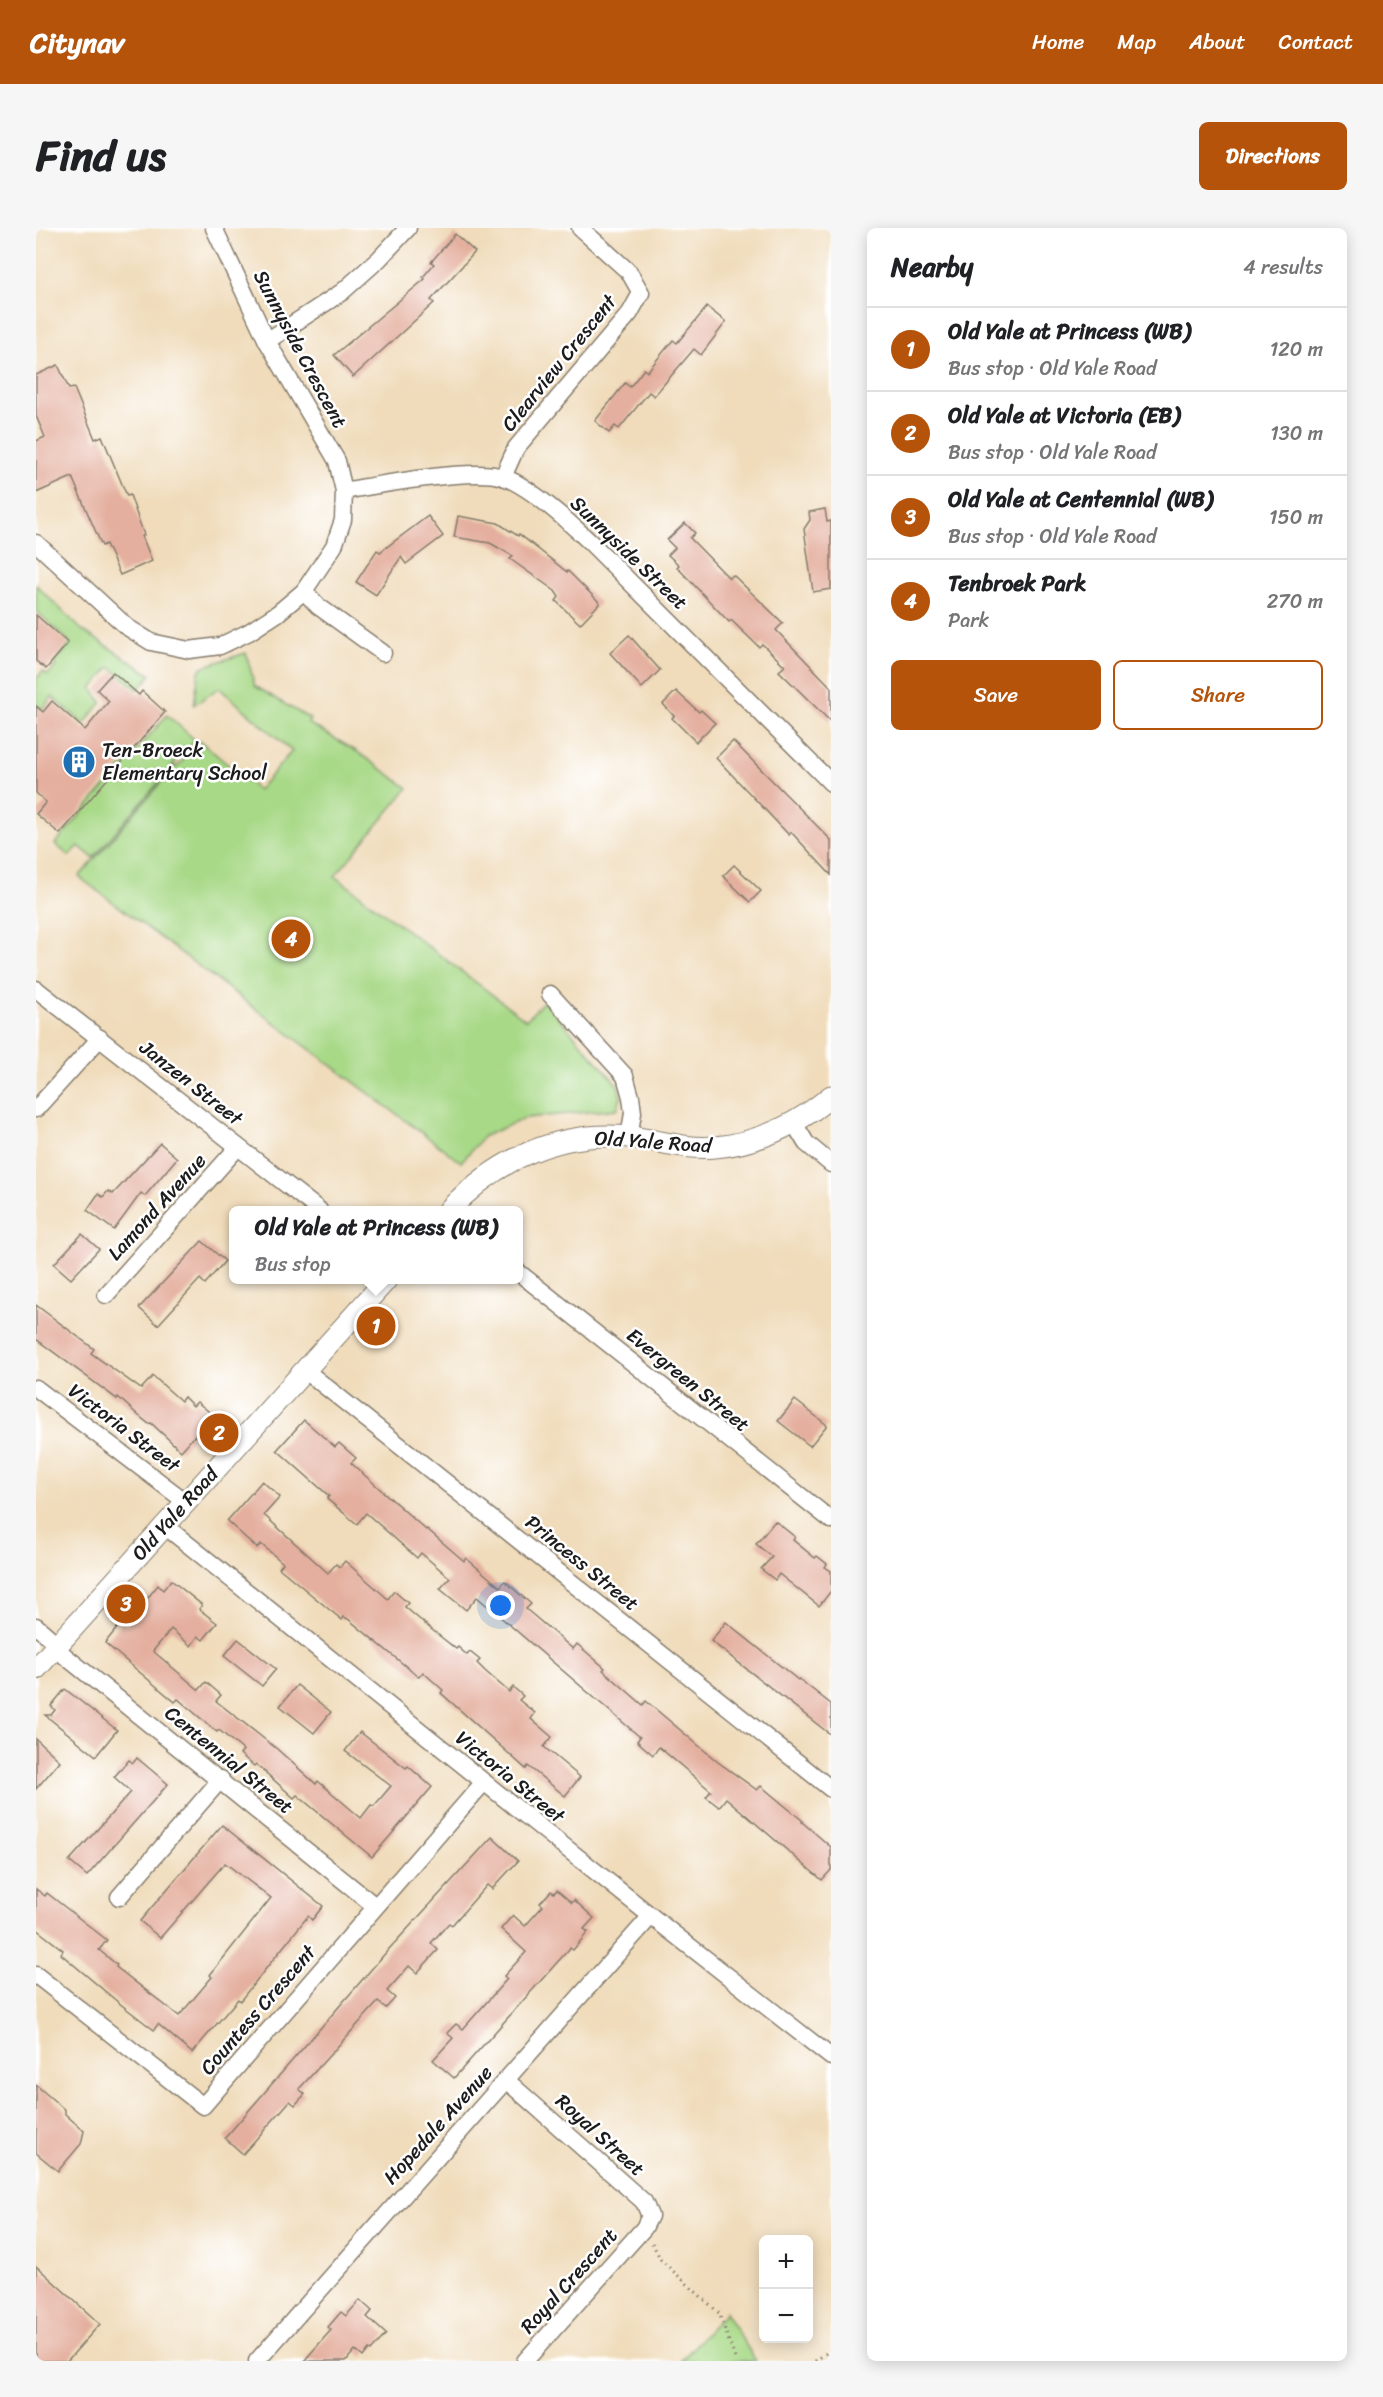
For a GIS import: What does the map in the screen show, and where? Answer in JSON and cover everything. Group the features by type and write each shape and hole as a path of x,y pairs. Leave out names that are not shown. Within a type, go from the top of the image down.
{"street":[{"name":"Sunnyside Crescent","path":"36,543 127,627 151,642 189,650 220,646 249,632 304,591 334,546 343,520 344,491 338,461 267,341 214,228"},
{"path":"267,341 342,292 379,260 408,228"},
{"name":"Clearview Crescent","path":"503,477 516,448 630,313 641,293 629,272 580,228"},
{"name":"Sunnyside Street","path":"344,491 455,476 503,477 550,507 591,543 831,783"},
{"path":"304,591 318,606 383,653"},
{"name":"Janzen Street","path":"36,989 314,1206"},
{"path":"550,994 625,1076 633,1113 629,1137"},
{"path":"36,1109 100,1038"},
{"name":"Old Yale Road","path":"453,1206 495,1170 538,1148 581,1138 629,1137 676,1146 716,1147 741,1143 794,1123 831,1096"},
{"path":"794,1123 806,1143 831,1164"},
{"name":"Lamond Avenue","path":"106,1295 238,1147"},
{"name":"Evergreen Street","path":"523,1275 831,1520"},
{"name":"Old Yale Road","path":"36,1669 382,1284"},
{"name":"Princess Street","path":"306,1371 831,1789"},
{"name":"Victoria Street","path":"36,1388 186,1502"},
{"name":"Victoria Street","path":"165,1526 651,1916 831,2057"},
{"name":"Centennial Street","path":"36,1626 56,1646 375,1905"},
{"path":"119,1898 221,1779"},
{"name":"Countess Crescent","path":"36,1975 203,2106 484,1782"},
{"name":"Hopedale Avenue","path":"257,2361 651,1916"},
{"name":"Royal Street","path":"506,2080 644,2202 650,2216 644,2228"},
{"name":"Royal Crescent","path":"525,2361 644,2228"}],"path":[{"path":"644,2228 661,2260 719,2313 736,2361"},
{"path":"815,2361 831,2350"}],"green space":[{"path":"36,585 82,630 151,675 138,690 110,667 92,689 102,702 84,724 52,697 42,709 36,704 36,679 43,671 48,675 71,643 36,611"},
{"path":"246,653 255,686 310,719 308,723 356,751 408,788 335,876 526,1020 544,1001 618,1085 621,1097 617,1109 526,1118 484,1136 461,1162 79,877 175,766 177,767 200,741 258,790 292,751 219,688 194,705 199,671 202,667"},
{"path":"167,715 195,740 93,858 79,846 69,856 55,844"},
{"path":"725,2313 756,2361 681,2361"}],"building":[{"path":"455,234 475,252 431,300 434,303 353,377 334,355 425,279 423,277 434,264 431,262"},
{"path":"707,307 726,322 701,355 694,349 654,396 649,392 619,429 615,426 609,433 595,421 625,383 630,387 644,369 647,372 673,340 677,343"},
{"path":"58,365 69,389 74,388 95,439 102,436 127,496 130,495 152,561 120,575 106,544 102,546 72,477 36,493 36,441 45,437 36,416 36,375"},
{"path":"825,509 827,522 831,521 831,589 813,592 804,529 810,520 809,512"},
{"path":"428,516 443,536 406,564 401,557 376,595 356,582 377,550 380,552"},
{"path":"458,516 498,523 518,536 519,534 568,571 600,603 580,624 556,601 559,597 555,591 510,559 513,556 490,543 454,537"},
{"path":"685,523 695,533 690,538 729,578 733,575 783,623 776,630 831,687 831,722 779,671 785,666 762,644 759,647 731,620 729,622 668,555 675,548 667,540"},
{"path":"36,615 68,643 46,669 36,661"},
{"path":"629,635 660,670 642,688 610,653"},
{"name":"Ten-Broeck Elementary School","path":"113,672 139,695 142,691 165,712 60,834 36,814 46,802 36,793 36,706 43,712 52,701 85,730 109,701 97,690"},
{"path":"676,691 715,723 696,742 672,718 674,716 663,704"},
{"path":"733,741 831,840 831,875 791,832 789,835 716,758"},
{"path":"734,865 761,891 750,902 723,876"},
{"path":"160,1143 177,1158 145,1196 141,1193 114,1230 87,1210 98,1194 103,1197 108,1191 113,1194"},
{"path":"82,1234 99,1249 71,1279 54,1264"},
{"path":"202,1241 225,1261 205,1284 200,1279 158,1325 139,1308"},
{"path":"36,1305 94,1349 91,1353 141,1389 153,1376 181,1401 184,1397 193,1406 197,1402 213,1415 181,1451 118,1397 117,1399 36,1339"},
{"path":"795,1400 827,1425 810,1446 778,1421"},
{"path":"304,1420 335,1447 339,1443 356,1458 351,1463 464,1561 466,1558 500,1587 505,1581 531,1604 526,1609 573,1649 577,1644 643,1705 646,1701 718,1762 757,1790 761,1786 803,1821 831,1847 831,1870 822,1880 726,1798 719,1807 706,1797 711,1791 659,1747 653,1755 637,1741 640,1737 477,1597 466,1610 440,1589 450,1578 421,1553 417,1558 366,1513 357,1524 327,1499 329,1496 277,1450"},
{"path":"262,1481 280,1497 264,1515 328,1573 336,1564 340,1567 345,1561 388,1599 394,1591 408,1603 405,1607 431,1629 456,1649 458,1647 467,1655 470,1652 480,1660 477,1663 509,1692 513,1687 523,1696 519,1700 535,1713 531,1719 552,1737 544,1747 580,1777 565,1796 528,1766 526,1769 441,1693 443,1690 423,1672 419,1677 348,1619 344,1617 342,1620 279,1568 283,1563 261,1544 257,1548 227,1521"},
{"path":"775,1521 795,1537 793,1540 815,1558 817,1556 827,1564 825,1567 831,1571 831,1591 819,1606 779,1574 775,1580 761,1569 772,1557 756,1544"},
{"path":"171,1580 202,1605 199,1609 217,1623 203,1640 198,1636 191,1646 171,1629 153,1651 199,1690 206,1682 221,1695 216,1701 277,1749 316,1784 318,1781 361,1818 391,1786 345,1751 360,1732 406,1768 408,1766 432,1787 372,1857 297,1795 294,1798 256,1764 254,1766 240,1754 243,1750 219,1730 217,1732 178,1699 175,1702 105,1643 122,1622 126,1625 158,1585 163,1590"},
{"path":"726,1622 831,1704 831,1735 711,1641"},
{"path":"238,1639 276,1669 262,1686 224,1656"},
{"path":"297,1685 331,1712 314,1733 280,1706"},
{"path":"65,1689 117,1730 96,1756 45,1715 51,1715 55,1710 51,1706"},
{"path":"36,1739 60,1761 36,1789"},
{"path":"137,1758 168,1784 87,1876 69,1861 131,1792 114,1777 129,1760 133,1763"},
{"path":"222,1825 323,1906 312,1920 308,1916 240,2001 238,1999 192,2053 158,2024 154,2030 119,2003 61,1954 63,1950 36,1929 36,1889 45,1896 47,1893 107,1940 99,1950 117,1965 116,1967 179,2016 212,1977 210,1975 271,1898 225,1863 160,1938 140,1921"},
{"path":"492,1837 518,1861 492,1889 487,1885 452,1925 449,1923 431,1943 438,1950 417,1973 409,1966 387,1991 395,1998 386,2008 378,2002 299,2089 305,2094 295,2105 290,2101 243,2154 225,2138 389,1949"},
{"path":"557,1890 572,1903 574,1900 594,1918 584,1929 588,1932 573,1950 570,1948 454,2078 433,2060 453,2038 447,2033 456,2024 463,2029 507,1979 504,1976 526,1952 501,1929 513,1915 525,1926 543,1906 540,1903 551,1891 554,1893"},
{"path":"36,2085 65,2110 65,2114 84,2131 81,2144 58,2171 36,2153"},
{"path":"36,2266 100,2324 67,2361 36,2361"},
{"path":"360,2300 372,2311 367,2317 386,2334 371,2351 369,2349 363,2357 355,2350 346,2361 304,2361 331,2330 328,2327 341,2312 346,2316"}],"place":[{"name":"Ten-Broeck Elementary School","path":"79,762"},
{"name":"Tenbroek Park","path":"291,939"},
{"name":"Old Yale at Princess (WB)","path":"376,1326"},
{"name":"Old Yale at Victoria (EB)","path":"219,1433"},
{"name":"Old Yale at Centennial (WB)","path":"126,1604"}]}
